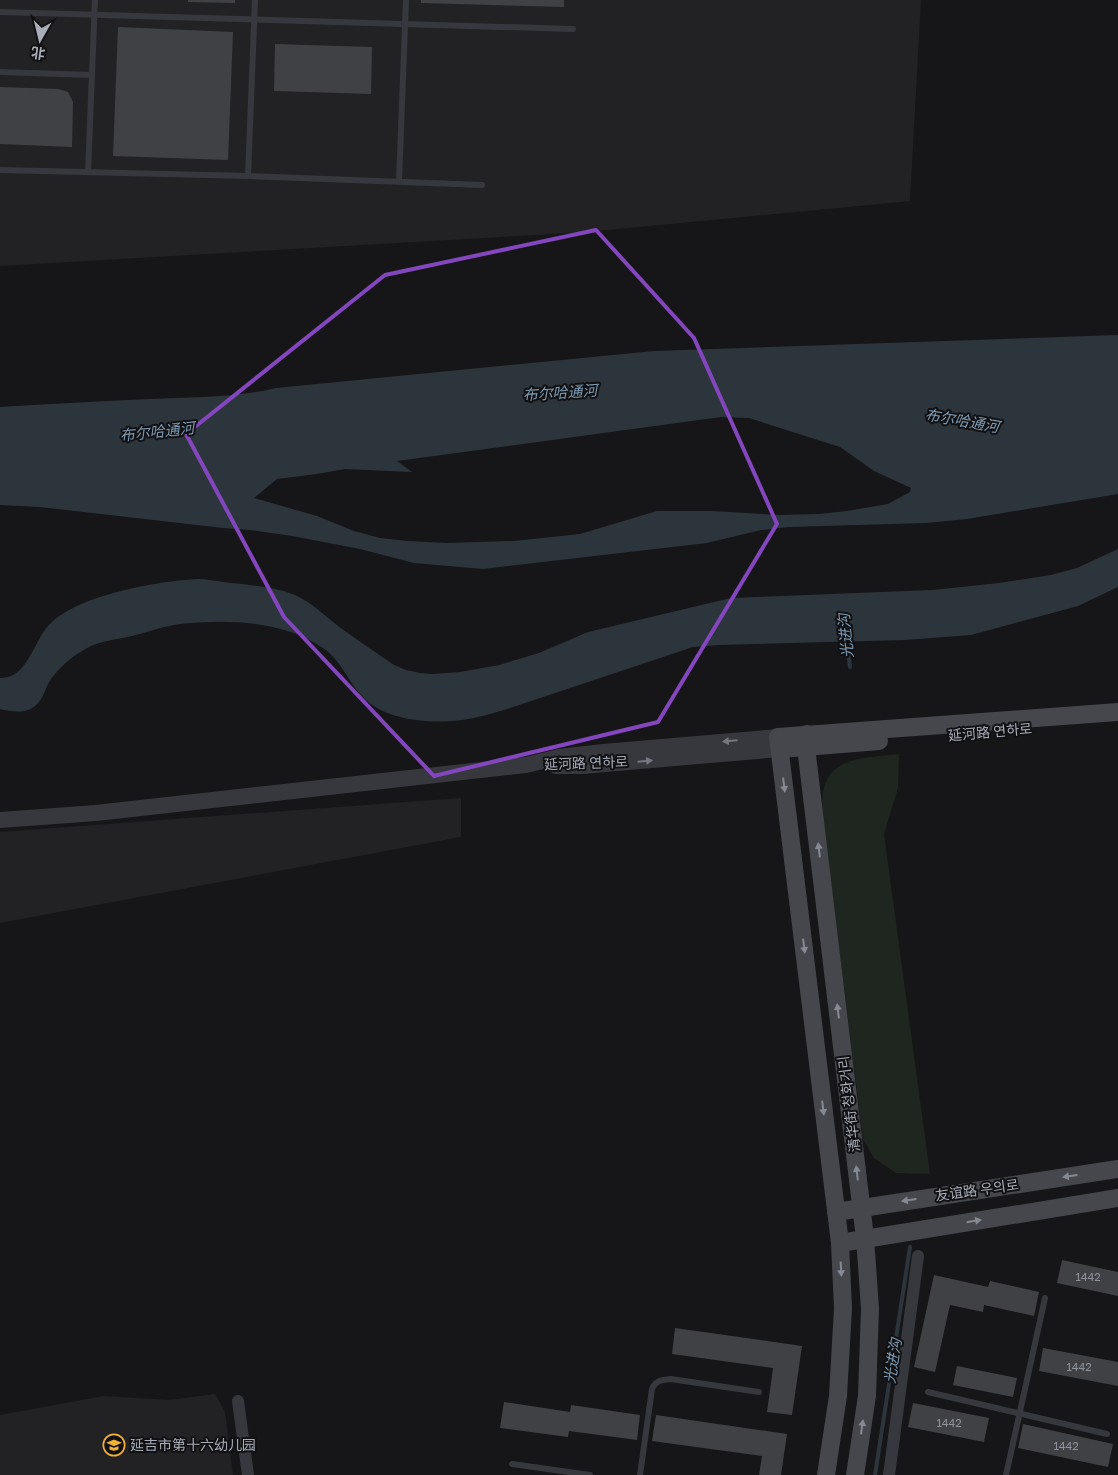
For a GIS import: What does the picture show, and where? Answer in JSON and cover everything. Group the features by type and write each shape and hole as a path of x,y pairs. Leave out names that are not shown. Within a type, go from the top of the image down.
{"main road":[{"name":"延河路 연하로","path":"779,743 1118,712"},
{"name":"延河路 연하로","path":"806,740 1118,722"},
{"name":"清华街 청화거리","path":"806,740 865,1238 870,1308 867,1396 855,1475"},
{"name":"清华街 청화거리","path":"779,743 840,1243 843,1308 838,1396 826,1475"},
{"name":"友谊路 우의로","path":"836,1212 1118,1169"},
{"path":"840,1243 1118,1198"}],"street":[{"name":"延河路 연하로","path":"0,820 96,813 526,765 559,757 603,752 779,743"},
{"path":"889,1475 918,1256"},
{"path":"238,1401 248,1475"}],"lane":[{"path":"88,172 95,0"},
{"path":"248,176 255,0"},
{"path":"400,181 406,0"},
{"path":"0,12 573,29"},
{"path":"0,72 92,75"},
{"path":"0,170 482,184"},
{"path":"1006,1475 1045,1298"},
{"path":"640,1475 652,1389 655,1383 660,1380 671,1379 759,1392"},
{"path":"928,1392 1107,1434"},
{"path":"512,1464 590,1475"}],"highlighted area":[{"path":"596,230 694,338 777,524 658,722 434,776 284,617 186,434 385,275"}],"shaded area":[{"path":"0,0 921,0 910,201 586,232 0,266"},
{"path":"899,754 898,788 884,834 930,1174 896,1173 874,1158 863,1139 822,812 824,788 828,777 835,769 854,760"},
{"path":"461,798 461,837 0,923 0,832"},
{"name":"延吉市第十六幼儿园","path":"215,1394 225,1412 233,1475 0,1475 0,1415 104,1396 169,1400"}],"water":[{"name":"布尔哈通河","path":"1118,335 1118,494 967,519 926,523 789,527 761,530 707,543 483,569 414,563 360,549 250,530 40,507 0,505 0,407 229,395 276,388 654,351","holes":["721,417 749,418 840,447 874,471 911,488 910,492 888,504 847,511 779,515 711,511 657,511 580,534 514,541 447,543 380,538 354,531 317,516 254,498 277,479 345,469 412,472 397,461"]},
{"path":"1118,549 1118,587 1078,606 971,635 905,640 693,647 504,710 465,720 429,721 392,715 371,704 363,697 340,665 323,648 290,632 272,627 235,622 198,622 174,625 94,645 61,667 51,679 41,700 31,709 21,712 0,709 0,678 9,677 17,673 48,626 61,615 97,598 140,587 181,580 201,579 260,586 287,592 306,601 394,665 406,670 433,674 460,672 499,665 539,653 588,632 731,598 933,590 999,583 1051,575 1077,568"}],"building":[{"path":"188,0 235,0 235,3 188,2"},
{"path":"421,0 564,0 564,7 421,3"},
{"path":"118,27 233,32 228,160 113,156"},
{"path":"275,44 372,47 371,94 274,91"},
{"path":"0,87 58,89 68,92 73,102 72,147 0,144"},
{"path":"1062,1260 1118,1272 1118,1296 1057,1283"},
{"path":"934,1275 988,1287 990,1281 1039,1292 1034,1316 984,1305 983,1312 950,1305 935,1372 914,1367"},
{"path":"675,1328 802,1346 792,1415 767,1412 773,1368 672,1354"},
{"path":"1043,1348 1118,1362 1118,1386 1039,1371"},
{"path":"957,1366 1017,1378 1013,1397 953,1385"},
{"path":"504,1402 570,1412 571,1405 640,1415 637,1440 569,1431 568,1437 500,1428"},
{"path":"913,1403 989,1418 984,1442 908,1427"},
{"path":"656,1415 787,1434 781,1475 759,1475 762,1456 652,1441"},
{"path":"1023,1424 1113,1444 1108,1467 1018,1448"}],"waterway":[{"name":"光进沟","path":"846,637 850,667"},
{"name":"光进沟","path":"875,1475 910,1247"}],"place":[{"name":"延吉市第十六幼儿园","path":"114,1445"}]}
